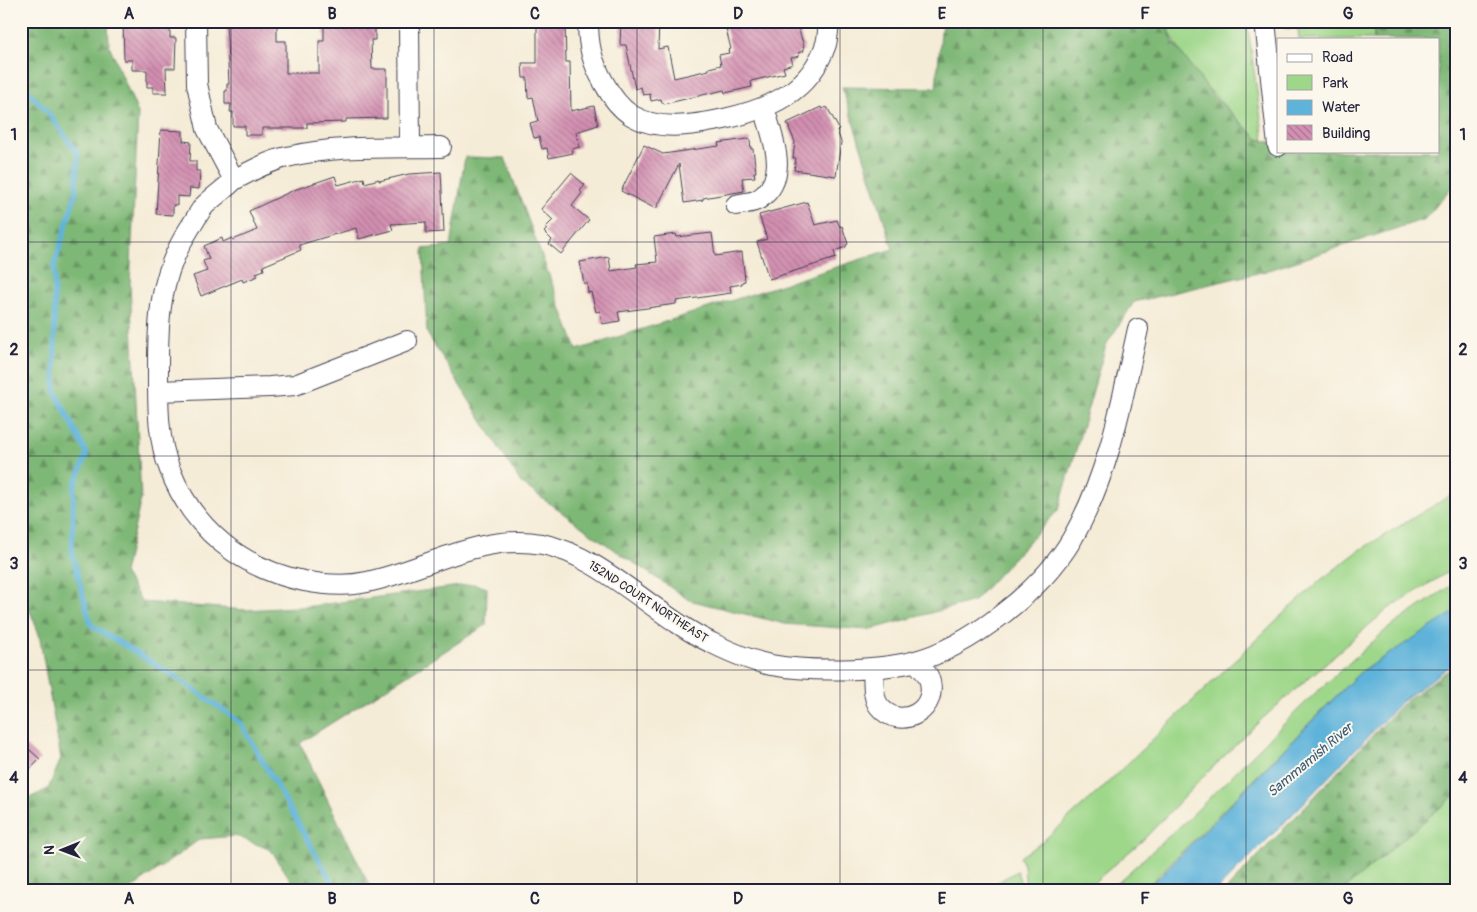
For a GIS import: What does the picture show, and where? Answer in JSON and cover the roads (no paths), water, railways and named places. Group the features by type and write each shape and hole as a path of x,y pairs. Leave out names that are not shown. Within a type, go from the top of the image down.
{"street":[{"path":"196,21 196,84 207,129 234,180"},
{"path":"409,21 410,147"},
{"path":"588,21 594,66 610,94 630,115 667,126 696,125 752,113 777,103 797,88 814,68 826,44 829,21"},
{"path":"1265,21 1277,136"},
{"path":"736,205 758,200 769,189 775,178 778,164 776,151 764,108"},
{"name":"152ND COURT NORTHEAST","path":"441,147 327,150 286,157 257,168 234,180 204,206 180,243 166,279 158,318 160,439 168,468 186,504 214,536 240,556 262,568 289,578 343,585 363,583 388,577 470,548 517,542 542,544 570,552 615,580 674,621 710,642 769,665 804,668 873,668 916,661 944,650 978,631 1025,597 1048,573 1072,540 1104,465 1115,429 1138,329"},
{"path":"158,391 295,385 407,341"},
{"path":"873,668 874,690 879,706 893,716 911,717 925,707 932,694 927,676 916,661"}],"water":[{"name":"Sammamish River","path":"1456,611 1456,662 1403,700 1216,891 1142,891 1159,877 1359,673"}],"waterway":[{"path":"21,84 47,111 78,154 76,192 54,267 55,391 87,454 74,487 72,553 91,625 176,677 240,722 337,891"}]}
